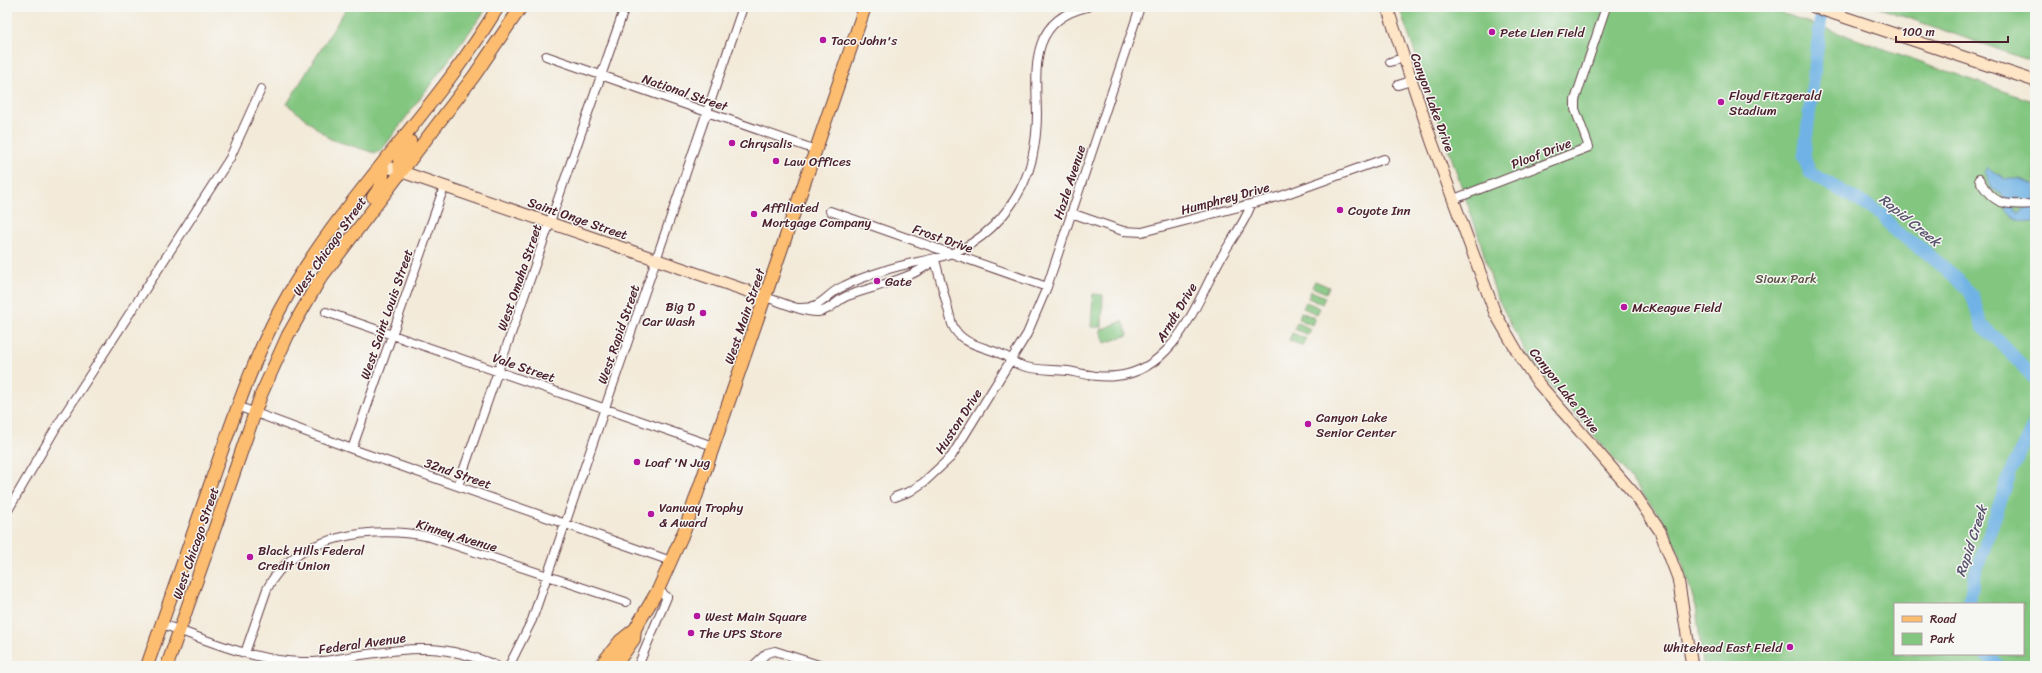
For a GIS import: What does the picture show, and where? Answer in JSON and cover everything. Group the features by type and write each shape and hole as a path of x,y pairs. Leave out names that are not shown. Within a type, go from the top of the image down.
{"main road":[{"name":"West Chicago Street","path":"147,666 237,406 268,333 309,262 463,60 498,7"},
{"name":"West Chicago Street","path":"167,666 255,412 281,349 315,286 342,248 474,76 521,7"},
{"name":"West Main Street","path":"626,650 634,639 631,631 658,590 689,520 865,7"},
{"path":"400,172 399,159 402,153 443,96 463,60"},
{"path":"315,286 335,248 379,188 384,170 382,165"},
{"path":"255,412 248,401 248,394 260,363 268,333"},
{"path":"228,488 233,455 245,423 244,415 237,406"},
{"path":"179,630 171,619 172,611 182,584 186,553"},
{"path":"161,666 169,640 167,631 162,624"},
{"path":"600,666 631,631"},
{"path":"615,666 626,650"}],"street":[{"name":"West Omaha Street","path":"458,486 625,7"},
{"name":"West Rapid Street","path":"509,666 526,634 547,577 743,7"},
{"path":"799,308 808,308 819,305 844,286 895,266 935,260 952,254 971,244 990,228 1006,211 1019,191 1028,171 1034,148 1036,119 1034,78 1039,51 1048,32 1058,19 1070,12 1087,7"},
{"name":"Hazle Avenue","path":"1012,360 1034,321 1047,287 1140,7"},
{"name":"Canyon Lake Drive","path":"1387,7 1411,81 1488,297 1517,353 1555,405 1636,496 1660,531 1678,578 1692,666"},
{"name":"Ploof Drive","path":"1454,199 1589,147 1575,109 1575,100 1606,7"},
{"path":"1814,7 2035,82"},
{"name":"National Street","path":"546,56 816,150"},
{"path":"1390,62 1403,58"},
{"path":"1398,85 1411,81"},
{"path":"7,512 57,426 230,158 261,89"},
{"name":"Humphrey Drive","path":"1071,213 1123,231 1138,233 1281,196 1384,158"},
{"name":"Saint Onge Street","path":"382,165 765,297"},
{"path":"1979,179 1989,194 2003,204 2035,204"},
{"name":"West Saint Louis Street","path":"352,449 444,187"},
{"name":"Arndt Drive","path":"935,260 952,324 958,336 1027,367 1107,377 1130,374 1149,365 1167,351 1178,336 1221,257 1239,230 1251,205"},
{"name":"Frost Drive","path":"830,211 1047,287"},
{"path":"765,297 815,312 823,311 846,296 873,289 912,274 935,260"},
{"name":"Vale Street","path":"326,312 714,446"},
{"name":"Huston Drive","path":"894,497 917,487 947,462 1012,360"},
{"name":"32nd Street","path":"237,406 352,449 671,561"},
{"name":"Kinney Avenue","path":"245,653 262,600 278,571 291,559 302,553 346,536 380,532 419,535 626,602"},
{"path":"638,666 667,597 658,590"},
{"name":"Federal Avenue","path":"162,624 245,653 280,661 304,662 402,649 429,648 466,655 497,666"},
{"path":"631,631 649,637"},
{"name":"West Main Street","path":"607,666 631,631"},
{"name":"West Main Street","path":"620,666 626,650"},
{"path":"753,666 767,653 775,651 822,666"}],"green space":[{"path":"347,7 488,7 381,151 375,153 330,139 287,104"},
{"name":"Sioux Park","path":"1399,7 1765,7 2035,102 2035,666 1703,666 1696,607 1680,556 1667,525 1616,461 1539,372 1515,332 1496,295 1477,231"},
{"path":"1877,7 2035,7 2035,60 2034,62"},
{"path":"1315,281 1329,287 1326,293 1312,287"},
{"path":"1311,291 1325,297 1322,304 1308,298"},
{"path":"1093,294 1103,295 1102,327 1091,327"},
{"path":"1306,302 1320,308 1317,314 1303,308"},
{"path":"1301,312 1315,318 1312,325 1299,319"},
{"path":"1123,321 1128,335 1105,343 1100,330"},
{"path":"1297,323 1311,329 1308,335 1294,329"},
{"path":"1292,333 1306,339 1303,346 1289,340"}],"water":[{"path":"1988,167 2005,179 2021,179 2035,185 2034,222 2025,222 2012,216 2006,210 2001,193 1992,189 1985,171","holes":["2018,198 2024,201 2025,208 2019,213 2016,212 2013,207 2015,199"]}],"waterway":[{"name":"Rapid Creek","path":"1821,7 1804,157 1810,173 1882,214 1895,231 1922,249 1953,275 1972,295 1982,326 1997,339 2035,379"},
{"name":"Rapid Creek","path":"1969,603 1974,577 2011,471 2035,422"},
{"path":"2030,436 2035,440"},
{"name":"Rapid Creek","path":"1986,655 2000,666"}],"place":[{"name":"Pete Lien Field","path":"1492,32"},
{"name":"Taco John's","path":"823,40"},
{"name":"Floyd Fitzgerald Stadium","path":"1721,102"},
{"name":"Chrysalis","path":"732,143"},
{"name":"Law Offices","path":"776,161"},
{"name":"Coyote Inn","path":"1340,210"},
{"name":"Affiliated Mortgage Company","path":"754,214"},
{"name":"Gate","path":"877,281"},
{"name":"McKeague Field","path":"1624,307"},
{"name":"Big D Car Wash","path":"703,313"},
{"name":"Canyon Lake Senior Center","path":"1308,424"},
{"name":"Loaf 'N Jug","path":"637,462"},
{"name":"Vanway Trophy & Award","path":"651,514"},
{"name":"Black Hills Federal Credit Union","path":"250,557"},
{"name":"West Main Square","path":"697,616"},
{"name":"The UPS Store","path":"691,633"},
{"name":"Whitehead East Field","path":"1790,647"}]}
